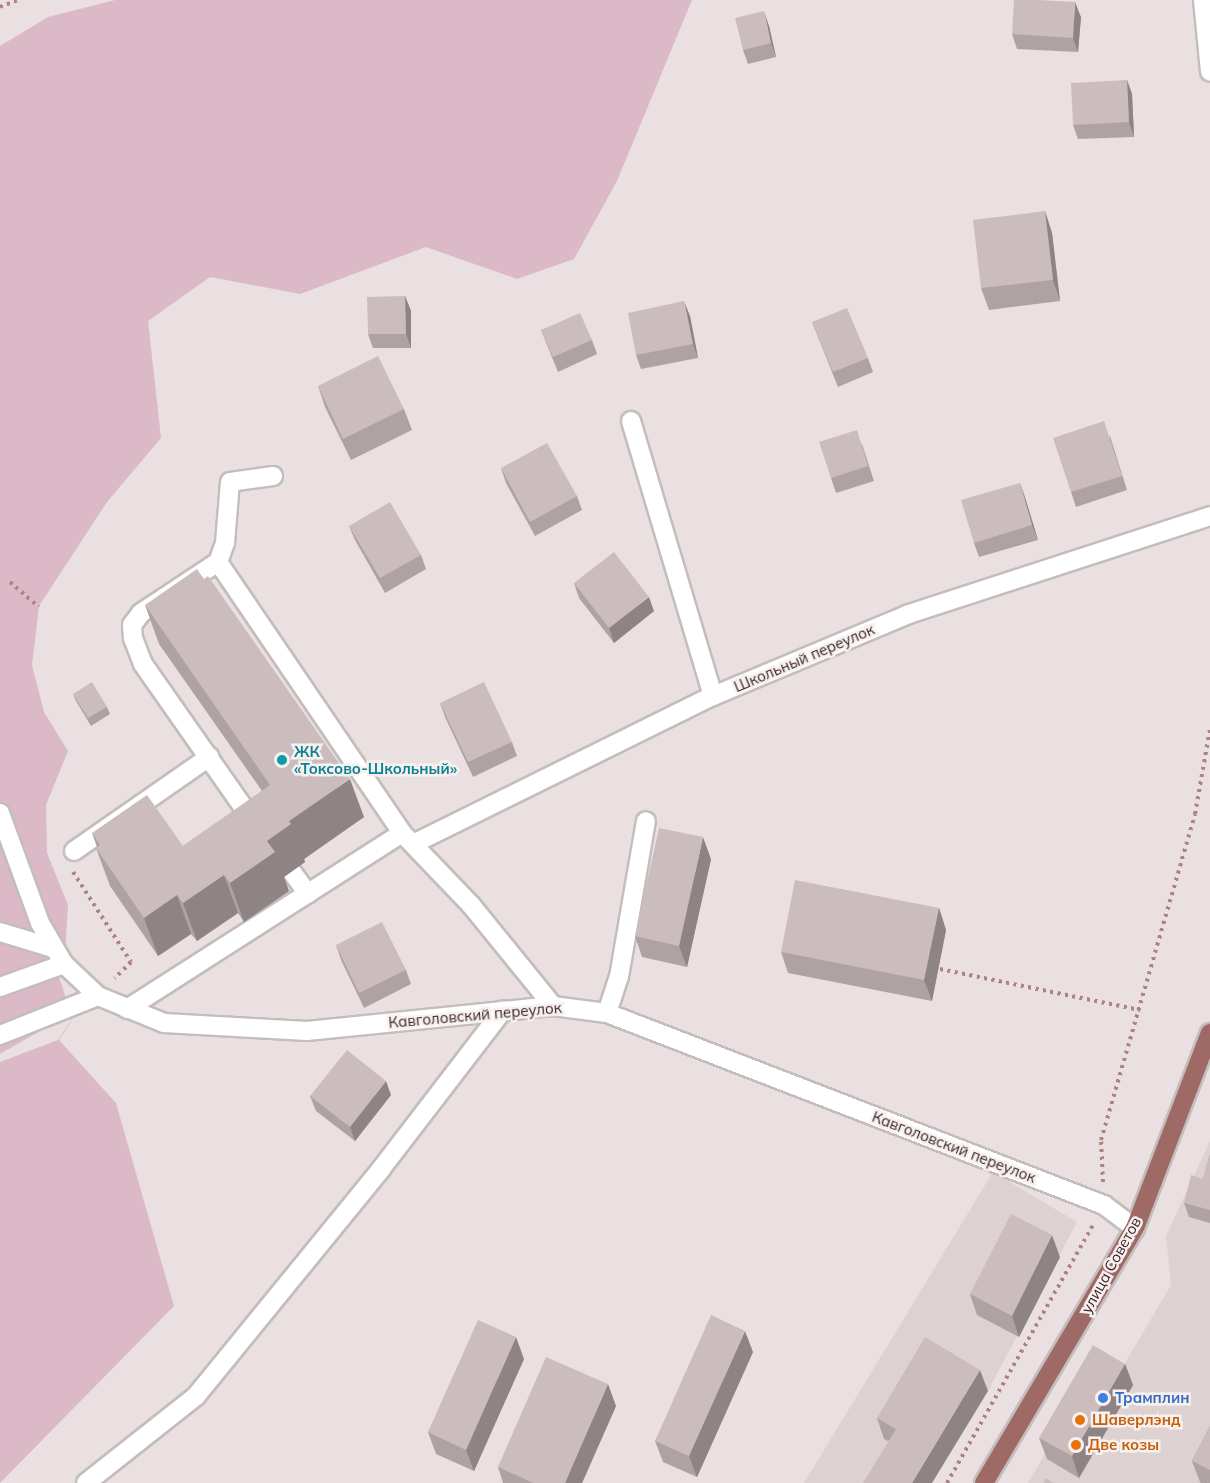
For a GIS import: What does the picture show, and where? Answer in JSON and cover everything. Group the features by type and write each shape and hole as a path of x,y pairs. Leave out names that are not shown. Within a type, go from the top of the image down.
{"main road":[{"name":"улица Советов","path":"984,1483 1135,1228 1210,1033"}],"street":[{"path":"1203,0 1210,72"},
{"path":"631,421 713,696"},
{"path":"265,837 135,651 132,624 141,614 218,562 225,543 230,482 273,476"},
{"name":"Школьный переулок","path":"127,1009 308,894 409,838 713,696 909,614 1210,516"},
{"path":"218,562 409,838 552,1006"},
{"path":"74,851 208,757"},
{"name":"Кавголовский переулок","path":"0,813 52,948 64,964 98,996 164,1023 307,1031 552,1006 607,1013 1104,1205 1135,1228"},
{"path":"607,1013 619,977 646,821"},
{"path":"292,872 308,894"},
{"path":"0,932 52,948"},
{"path":"0,987 64,964"},
{"path":"0,1035 98,996"},
{"path":"86,1483 195,1396 381,1168 504,1010"}],"path":[{"path":"0,7 18,0"},
{"path":"10,582 39,606"},
{"path":"947,1483 1104,1205 1101,1140 1195,814 1210,729"},
{"path":"74,851 74,874 131,962 98,996"},
{"path":"940,969 1140,1010"}],"shaded area":[{"path":"115,0 692,0 617,181 574,259 517,279 426,247 300,294 210,277 148,321 161,438 107,502 39,606 32,665 44,712 68,751 46,805 47,853 68,905 65,954 95,984 65,955 19,858 71,1013 0,1054 0,46 48,17"},
{"path":"95,984 59,1040 116,1103 174,1306 0,1483 0,1062 58,1040"},
{"path":"1210,1141 1210,1483 1028,1483 1102,1357 1122,1368 1171,1285 1166,1236"},
{"path":"993,1172 1077,1222 988,1391 932,1483 804,1483"}],"building":[{"path":"1014,0 1075,2 1073,38 1012,34"},
{"path":"764,11 771,43 743,50 735,18"},
{"path":"1127,80 1129,122 1073,125 1071,83"},
{"path":"1045,211 1053,280 981,288 973,220"},
{"path":"405,296 406,334 368,334 367,297"},
{"path":"684,301 693,344 636,355 628,313"},
{"path":"847,308 868,358 833,372 812,322"},
{"path":"580,313 592,340 553,357 541,330"},
{"path":"378,356 404,409 343,439 318,386"},
{"path":"1104,421 1122,476 1071,492 1053,438"},
{"path":"857,430 868,466 831,478 819,442"},
{"path":"547,443 577,496 530,522 501,468"},
{"path":"1020,483 1032,525 974,543 961,500"},
{"path":"390,502 421,555 380,578 349,526"},
{"path":"614,552 649,597 609,628 574,583"},
{"path":"197,569 204,579 208,576 350,779 289,821 291,824 267,841 275,852 230,883 224,875 183,903 177,895 144,918 96,848 100,845 92,833 147,795 183,846 270,785 145,605"},
{"path":"92,682 107,707 88,718 73,694"},
{"path":"484,682 512,742 468,762 440,703"},
{"path":"659,828 703,837 679,946 635,936"},
{"path":"795,880 939,908 924,980 781,952"},
{"path":"382,922 406,970 359,993 336,945"},
{"path":"347,1050 386,1081 350,1127 310,1096"},
{"path":"1210,1154 1210,1210 1184,1203 1191,1175 1203,1179"},
{"path":"1011,1214 1052,1235 1012,1316 970,1294"},
{"path":"711,1315 745,1331 689,1456 655,1441"},
{"path":"478,1320 516,1337 466,1450 428,1432"},
{"path":"925,1337 980,1370 912,1483 863,1483 896,1429 877,1418"},
{"path":"1093,1345 1125,1364 1072,1456 1039,1438"},
{"path":"546,1357 608,1384 565,1483 533,1483 498,1467"},
{"path":"1210,1426 1210,1470 1192,1461"},
{"path":"1046,1478 1053,1483 1043,1483"}],"place":[{"name":"ЖК «Токсово-Школьный»","path":"282,760"},
{"name":"Трамплин","path":"1103,1398"},
{"name":"Шаверлэнд","path":"1080,1420"},
{"name":"Две козы","path":"1076,1445"}]}
